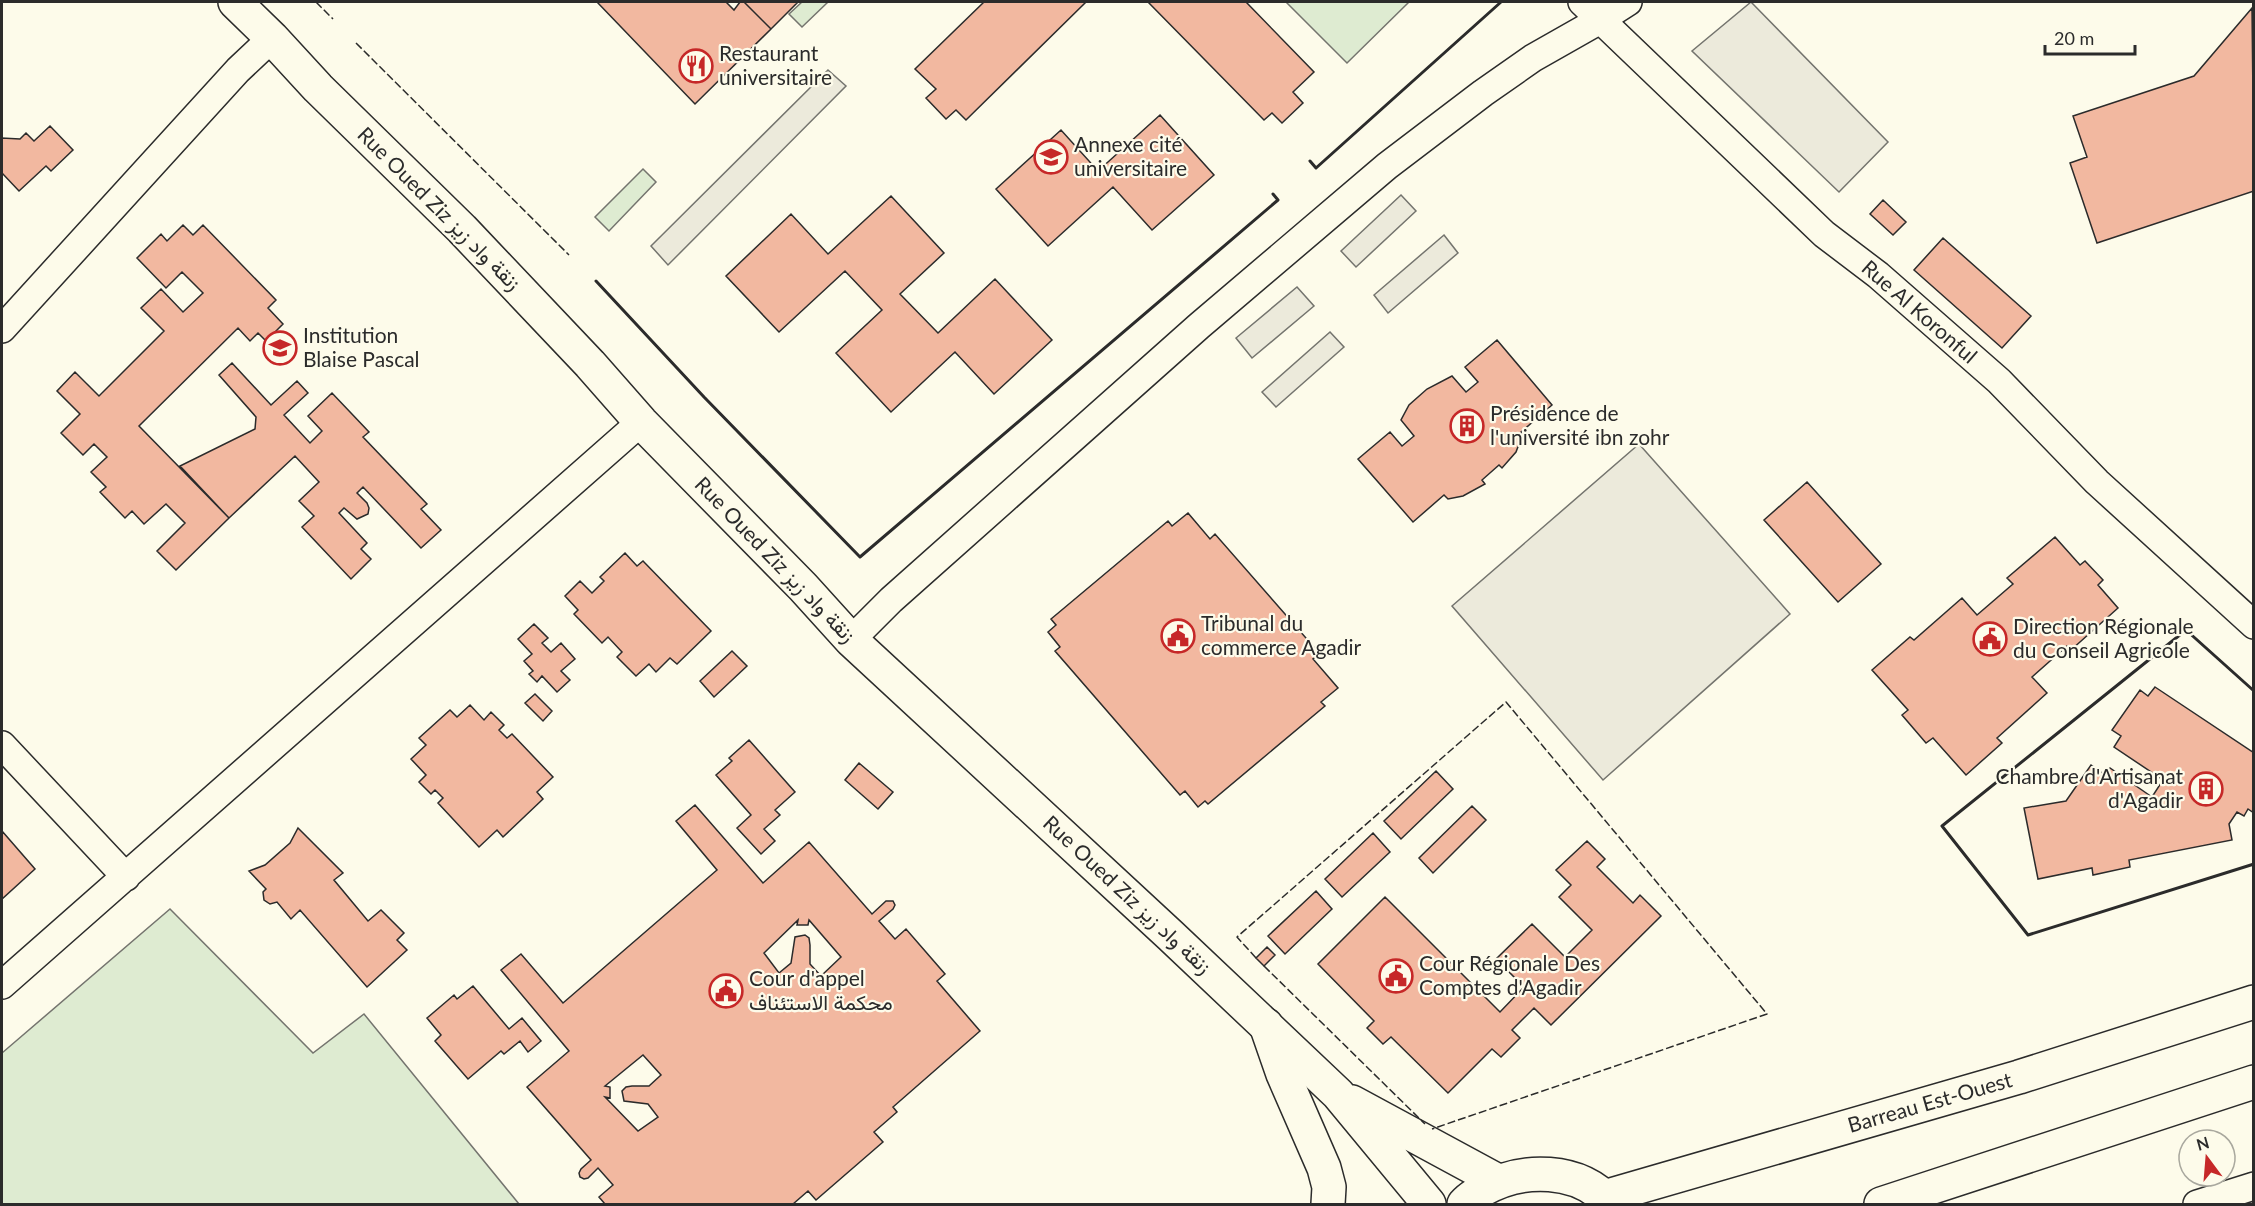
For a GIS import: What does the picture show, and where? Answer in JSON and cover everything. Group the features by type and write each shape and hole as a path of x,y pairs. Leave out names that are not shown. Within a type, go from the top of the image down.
{"street":[{"name":"Rue Oued Ziz زنقة واد زيز","path":"235,2 318,88 462,229 590,364 641,422 803,587 851,640 1059,831 1338,1094 1429,1204"},
{"path":"851,640 891,600 1198,326 1387,166 1533,58 1591,11 1628,2"},
{"name":"Rue Al Koronful","path":"1591,11 1824,234 1878,275 1999,381 2097,482 2253,625"},
{"path":"2,329 238,70 272,38"},
{"path":"2,985 641,422"},
{"path":"2,745 126,877"},
{"name":"Barreau Est-Ouest","path":"1607,1201 2019,1077 2253,1002"},
{"path":"1266,1025 1282,1074 1324,1168 1329,1187 1328,1204"},
{"path":"1881,1204 2253,1082"},
{"name":"Rue Oued Ziz زنقة واد زيز","path":"1338,1094 1498,1181"},
{"path":"1464,1204 1468,1199 1498,1181 1532,1173 1558,1175 1582,1183 1607,1201"},
{"path":"2197,1204 2253,1186"}],"green space":[{"path":"802,2 828,2 802,27 789,14"},
{"path":"1286,2 1409,2 1347,63"},
{"path":"643,169 656,182 609,231 595,217"},
{"path":"170,909 313,1053 364,1014 519,1204 2,1204 2,1053"}],"shaded area":[{"path":"1751,2 1888,142 1839,192 1692,51"},
{"path":"828,70 846,86 668,265 651,246"},
{"path":"1401,195 1416,211 1356,267 1341,251"},
{"path":"1444,235 1458,253 1388,313 1374,295"},
{"path":"1297,287 1314,306 1252,358 1236,338"},
{"path":"1330,332 1344,347 1276,407 1262,392"},
{"path":"1639,444 1790,614 1603,780 1452,606"}],"building":[{"name":"Restaurant universitaire","path":"597,2 726,2 734,10 740,2 744,2 771,29 695,104"},
{"path":"744,2 796,2 797,3 771,29"},
{"path":"984,2 1086,2 966,120 956,110 946,119 926,98 936,89 915,69"},
{"path":"1148,2 1246,2 1314,72 1293,92 1303,103 1282,123 1272,113 1264,120"},
{"path":"2252,8 2254,191 2097,243 2070,163 2087,157 2073,116 2194,76"},
{"path":"1160,115 1214,175 1152,230 1113,187 1048,246 996,189 1061,130 1098,171"},
{"path":"50,126 73,150 51,171 46,166 19,191 2,173 2,138 20,139 26,133 34,141"},
{"path":"891,196 944,253 900,294 938,333 995,279 1052,340 994,394 955,352 891,412 836,353 882,310 845,271 779,332 726,276 791,214 828,254"},
{"path":"1883,200 1906,222 1893,235 1870,214"},
{"path":"183,225 193,235 203,225 276,300 268,308 283,324 266,341 258,333 250,341 238,328 139,426 229,518 176,570 157,551 185,523 166,504 144,524 132,511 125,518 100,492 106,487 91,472 107,457 94,444 83,455 61,433 80,414 57,391 75,372 99,396 164,331 141,308 161,289 183,312 203,293 182,272 166,288 137,258 161,234 167,241"},
{"path":"1943,238 2031,316 2002,348 1914,270"},
{"name":"Présidence de l'université ibn zohr","path":"1497,340 1552,405 1521,432 1522,436 1516,452 1502,468 1499,465 1482,480 1485,484 1463,496 1448,499 1444,495 1413,522 1358,459 1390,432 1402,446 1414,436 1401,420 1409,405 1427,389 1452,376 1466,392 1478,382 1465,367"},
{"path":"232,363 271,405 297,381 308,393 284,415 310,443 322,431 308,416 332,393 369,432 363,437 427,504 421,509 441,530 421,548 363,487 357,493 367,503 368,514 357,519 344,508 339,513 367,543 361,549 371,559 351,579 302,527 314,516 299,501 319,482 295,456 229,518 180,466 255,429 256,417 219,375"},
{"path":"1807,482 1881,564 1838,602 1764,520"},
{"path":"1188,513 1210,539 1215,534 1320,654 1313,659 1338,688 1321,702 1325,706 1208,804 1205,801 1198,807 1185,791 1180,795 1055,651 1060,647 1048,632 1056,625 1051,619 1168,521 1172,526"},
{"path":"2055,537 2080,565 2085,561 2103,580 2098,585 2118,608 2071,650 2067,646 2032,677 2047,693 1997,738 2002,743 1966,775 1933,738 1926,743 1902,715 1908,710 1872,670 1910,637 1914,640 1962,598 1977,615 2013,584 2007,578"},
{"path":"625,553 637,566 643,561 711,631 677,664 670,658 656,672 649,664 636,676 617,657 622,652 608,637 602,643 574,614 578,610 565,596 580,581 592,593 604,581 600,577"},
{"path":"534,624 548,638 542,643 551,652 561,643 575,659 561,671 570,680 557,692 542,676 537,682 529,674 533,671 524,661 532,654 518,639"},
{"path":"732,651 747,666 714,697 700,681"},
{"name":"Chambre d'Artisanat d'Agadir","path":"2155,687 2254,753 2254,813 2248,809 2244,816 2237,812 2229,824 2232,840 2129,860 2130,867 2093,875 2092,868 2038,879 2024,808 2066,801 2091,765 2105,775 2110,768 2152,797 2163,780 2114,747 2121,736 2112,730 2140,690 2148,696"},
{"path":"535,694 552,711 543,721 525,703"},
{"path":"470,705 484,720 491,712 504,725 499,730 507,738 512,734 553,777 537,792 543,799 503,837 497,830 479,847 438,803 443,798 435,790 431,794 419,782 426,775 411,759 426,745 419,738 450,710 457,717"},
{"path":"749,740 795,792 775,810 780,815 764,829 775,841 761,854 737,828 751,815 716,775 732,761 729,758"},
{"path":"859,763 893,792 878,809 845,780"},
{"path":"1436,771 1453,789 1401,839 1384,821"},
{"path":"695,805 763,883 809,842 872,914 886,901 893,901 895,905 893,909 879,921 895,939 906,929 945,974 937,981 980,1031 893,1107 897,1112 874,1132 883,1142 816,1200 808,1191 793,1204 605,1204 599,1197 613,1185 598,1168 588,1178 580,1177 581,1169 591,1160 527,1087 569,1051 501,970 521,954 563,1003 717,870 676,821","holes":["798,920 797,925 808,925 809,920 841,957 821,976 810,964 809,938 805,935 795,937 791,963 779,973 764,953","643,1055 661,1075 649,1086 626,1087 622,1091 624,1101 648,1104 658,1117 638,1131 605,1097 610,1098 610,1087 605,1086"]},
{"path":"1472,806 1486,820 1433,873 1419,858"},
{"path":"298,828 343,873 334,880 368,921 381,910 404,933 397,940 407,950 367,987 300,910 291,919 277,902 270,904 264,900 263,892 266,889 249,871 265,865 290,843"},
{"path":"2,831 35,869 2,899"},
{"path":"1373,833 1390,852 1342,897 1325,879"},
{"name":"Cour Régionale Des Comptes d'Agadir","path":"1587,841 1605,859 1597,867 1633,903 1640,895 1661,916 1551,1025 1534,1008 1512,1030 1520,1038 1501,1057 1492,1049 1448,1093 1391,1037 1383,1044 1367,1028 1374,1021 1318,964 1385,897 1500,1012 1524,987 1496,959 1532,924 1565,957 1592,930 1559,897 1571,885 1556,870"},
{"path":"1316,891 1332,909 1285,954 1268,936"},
{"path":"1267,947 1275,955 1264,966 1256,958"},
{"path":"473,986 509,1029 522,1018 541,1041 528,1052 520,1041 504,1054 501,1051 468,1079 435,1041 441,1035 427,1018 454,995 457,999"}],"fence":[{"path":"316,2 333,19"},
{"path":"356,43 569,255"},
{"path":"1256,958 1237,937 1506,702 1767,1014 1432,1129"},
{"path":"1264,966 1425,1124"}],"wall":[{"path":"1310,161 1316,168 1501,2"},
{"path":"596,281 704,397 860,557 1278,200 1273,194"},
{"path":"2254,691 2186,630 1942,826 2028,935 2254,864"}],"place":[{"name":"Restaurant universitaire","path":"696,66"},
{"name":"Annexe cité universitaire","path":"1051,157"},
{"name":"Institution Blaise Pascal","path":"280,348"},
{"name":"Présidence de l'université ibn zohr","path":"1467,426"},
{"name":"Tribunal du commerce Agadir","path":"1178,636"},
{"name":"Direction Régionale du Conseil Agricole","path":"1990,639"},
{"name":"Chambre d'Artisanat d'Agadir","path":"2206,789"},
{"name":"Cour Régionale Des Comptes d'Agadir","path":"1396,976"},
{"name":"Cour d'appel محكمة الاستئناف","path":"726,991"}]}
